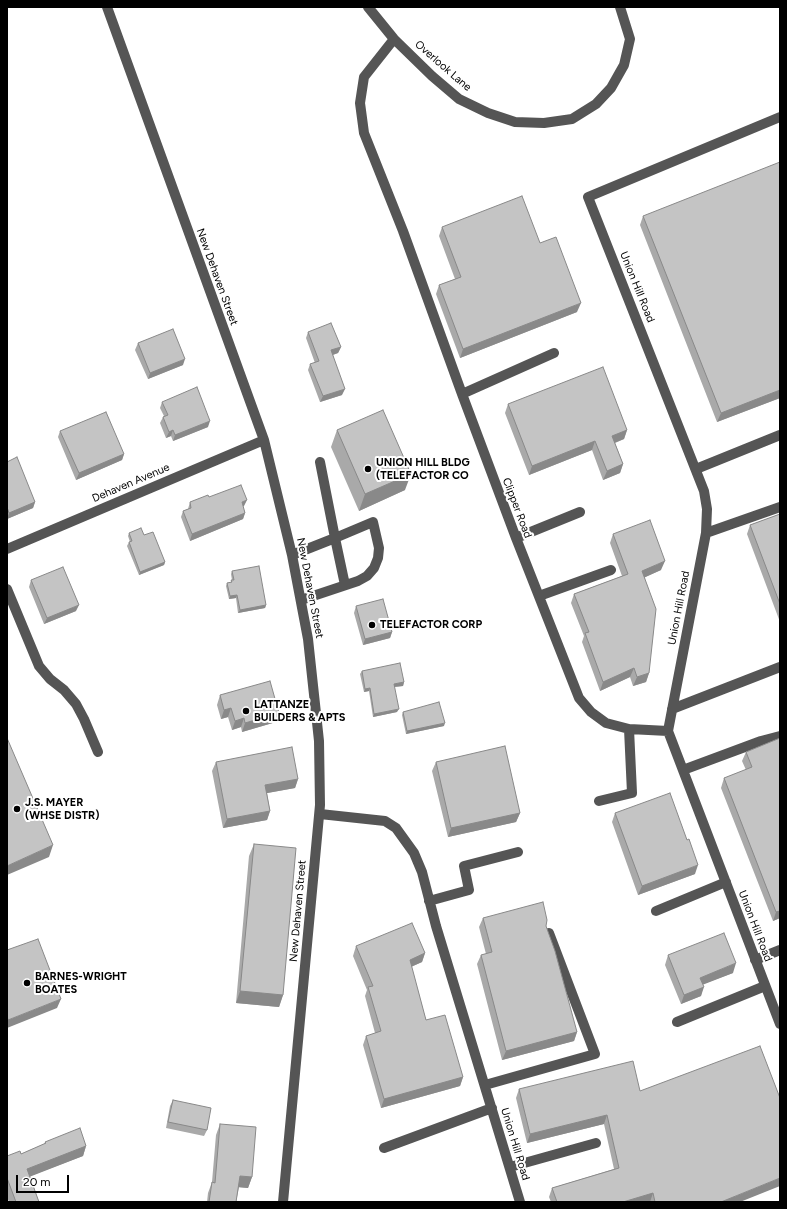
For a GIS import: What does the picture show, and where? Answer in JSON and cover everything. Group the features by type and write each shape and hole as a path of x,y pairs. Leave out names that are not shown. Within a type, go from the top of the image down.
{"street":[{"name":"New Dehaven Street","path":"107,7 264,440 292,556 308,639 319,741 320,814 283,1202"},
{"name":"Overlook Lane","path":"368,7 394,39 432,76 459,99 488,114 515,122 551,122 572,119 596,104 611,88 624,65 630,39 620,7"},
{"name":"Clipper Road","path":"394,39 364,77 360,103 364,133 403,231 516,538 579,698 591,712 606,723 629,729 668,731"},
{"name":"Union Hill Road","path":"780,116 588,197 704,491 707,509 706,533 668,731 780,1024"},
{"path":"462,394 554,353"},
{"path":"696,468 780,435"},
{"name":"Dehaven Avenue","path":"7,549 264,440"},
{"path":"320,462 345,585"},
{"path":"706,533 780,506"},
{"path":"516,538 580,512"},
{"path":"292,556 373,522 378,543 378,558 374,568 367,576 358,581 301,600"},
{"path":"539,596 610,570"},
{"path":"7,589 39,666 76,704 84,718 98,752"},
{"path":"672,709 780,667"},
{"path":"599,801 632,793 629,729"},
{"path":"682,770 761,741 780,736"},
{"name":"Union Hill Road","path":"320,814 385,821 396,828 414,853 422,872 429,901 520,1202"},
{"path":"429,901 469,890 464,866 518,852"},
{"path":"656,912 726,882"},
{"path":"485,1086 595,1054 549,934"},
{"path":"755,960 780,950"},
{"path":"677,1022 765,986"},
{"path":"384,1148 492,1108"},
{"path":"510,1167 596,1143"}],"building":[{"path":"780,162 780,390 721,413 643,216"},
{"path":"522,196 540,243 556,237 581,303 463,349 439,285 461,277 442,227"},
{"path":"331,323 341,347 331,350 345,389 323,396 310,364 319,361 308,332"},
{"path":"173,329 185,359 150,373 138,343"},
{"path":"603,367 627,430 612,436 623,464 607,471 595,441 532,466 508,404"},
{"path":"197,387 210,421 175,435 173,430 169,432 163,417 168,415 162,402"},
{"name":"UNION HILL BLDG (TELEFACTOR CO","path":"383,410 411,474 365,494 337,430"},
{"path":"106,412 124,454 79,473 60,431"},
{"path":"17,457 35,502 9,513 7,507 7,462"},
{"path":"241,485 247,500 242,502 245,513 192,534 183,511 191,508 190,502 208,495 209,497"},
{"path":"780,514 780,604 750,525"},
{"path":"650,520 665,561 642,571 656,609 649,673 637,677 634,668 603,682 585,633 589,632 574,594 628,574 613,534"},
{"path":"141,528 144,535 153,532 165,562 140,572 129,542 132,541 129,533"},
{"path":"259,566 266,605 240,610 237,595 230,596 227,583 234,580 232,571"},
{"path":"63,567 79,605 47,618 31,580"},
{"name":"TELEFACTOR CORP","path":"383,599 392,632 365,639 356,606"},
{"path":"400,663 404,682 394,684 399,709 374,714 370,688 365,689 362,671"},
{"name":"LATTANZE BUILDERS & APTS","path":"270,681 279,713 245,723 244,718 235,721 231,708 224,710 220,695"},
{"path":"439,702 445,723 407,731 403,712"},
{"name":"J.S. MAYER (WHSE DISTR)","path":"7,738 53,845 7,866"},
{"path":"780,738 780,911 776,912 724,778 752,767 746,752"},
{"path":"505,746 520,813 451,828 436,762"},
{"path":"292,747 298,779 265,785 270,811 227,819 216,762"},
{"path":"670,793 698,865 642,886 615,813"},
{"path":"254,844 296,848 283,995 240,991"},
{"path":"543,902 547,920 546,926 555,951 577,1032 506,1051 481,955 492,952 483,918"},
{"path":"412,923 425,953 410,960 426,1020 445,1015 463,1077 384,1099 366,1036 381,1031 368,987 373,986 356,946"},
{"path":"724,933 736,963 700,978 704,987 684,995 668,955"},
{"name":"BARNES-WRIGHT BOATES","path":"38,939 61,999 8,1020 7,950"},
{"path":"760,1046 780,1098 780,1178 721,1202 655,1202 653,1193 623,1202 557,1202 552,1188 619,1168 607,1115 530,1134 519,1089 633,1061 640,1091"},
{"path":"173,1100 211,1108 207,1130 168,1122"},
{"path":"220,1124 256,1127 252,1177 240,1176 236,1202 209,1202 212,1182 215,1183"},
{"path":"80,1128 86,1146 27,1169 39,1202 16,1202 7,1178 7,1156 20,1151 21,1154 46,1143 45,1142"}],"place":[{"name":"UNION HILL BLDG (TELEFACTOR CO","path":"368,469"},
{"name":"TELEFACTOR CORP","path":"372,625"},
{"name":"LATTANZE BUILDERS & APTS","path":"246,711"},
{"name":"J.S. MAYER (WHSE DISTR)","path":"17,809"},
{"name":"BARNES-WRIGHT BOATES","path":"27,983"}]}
